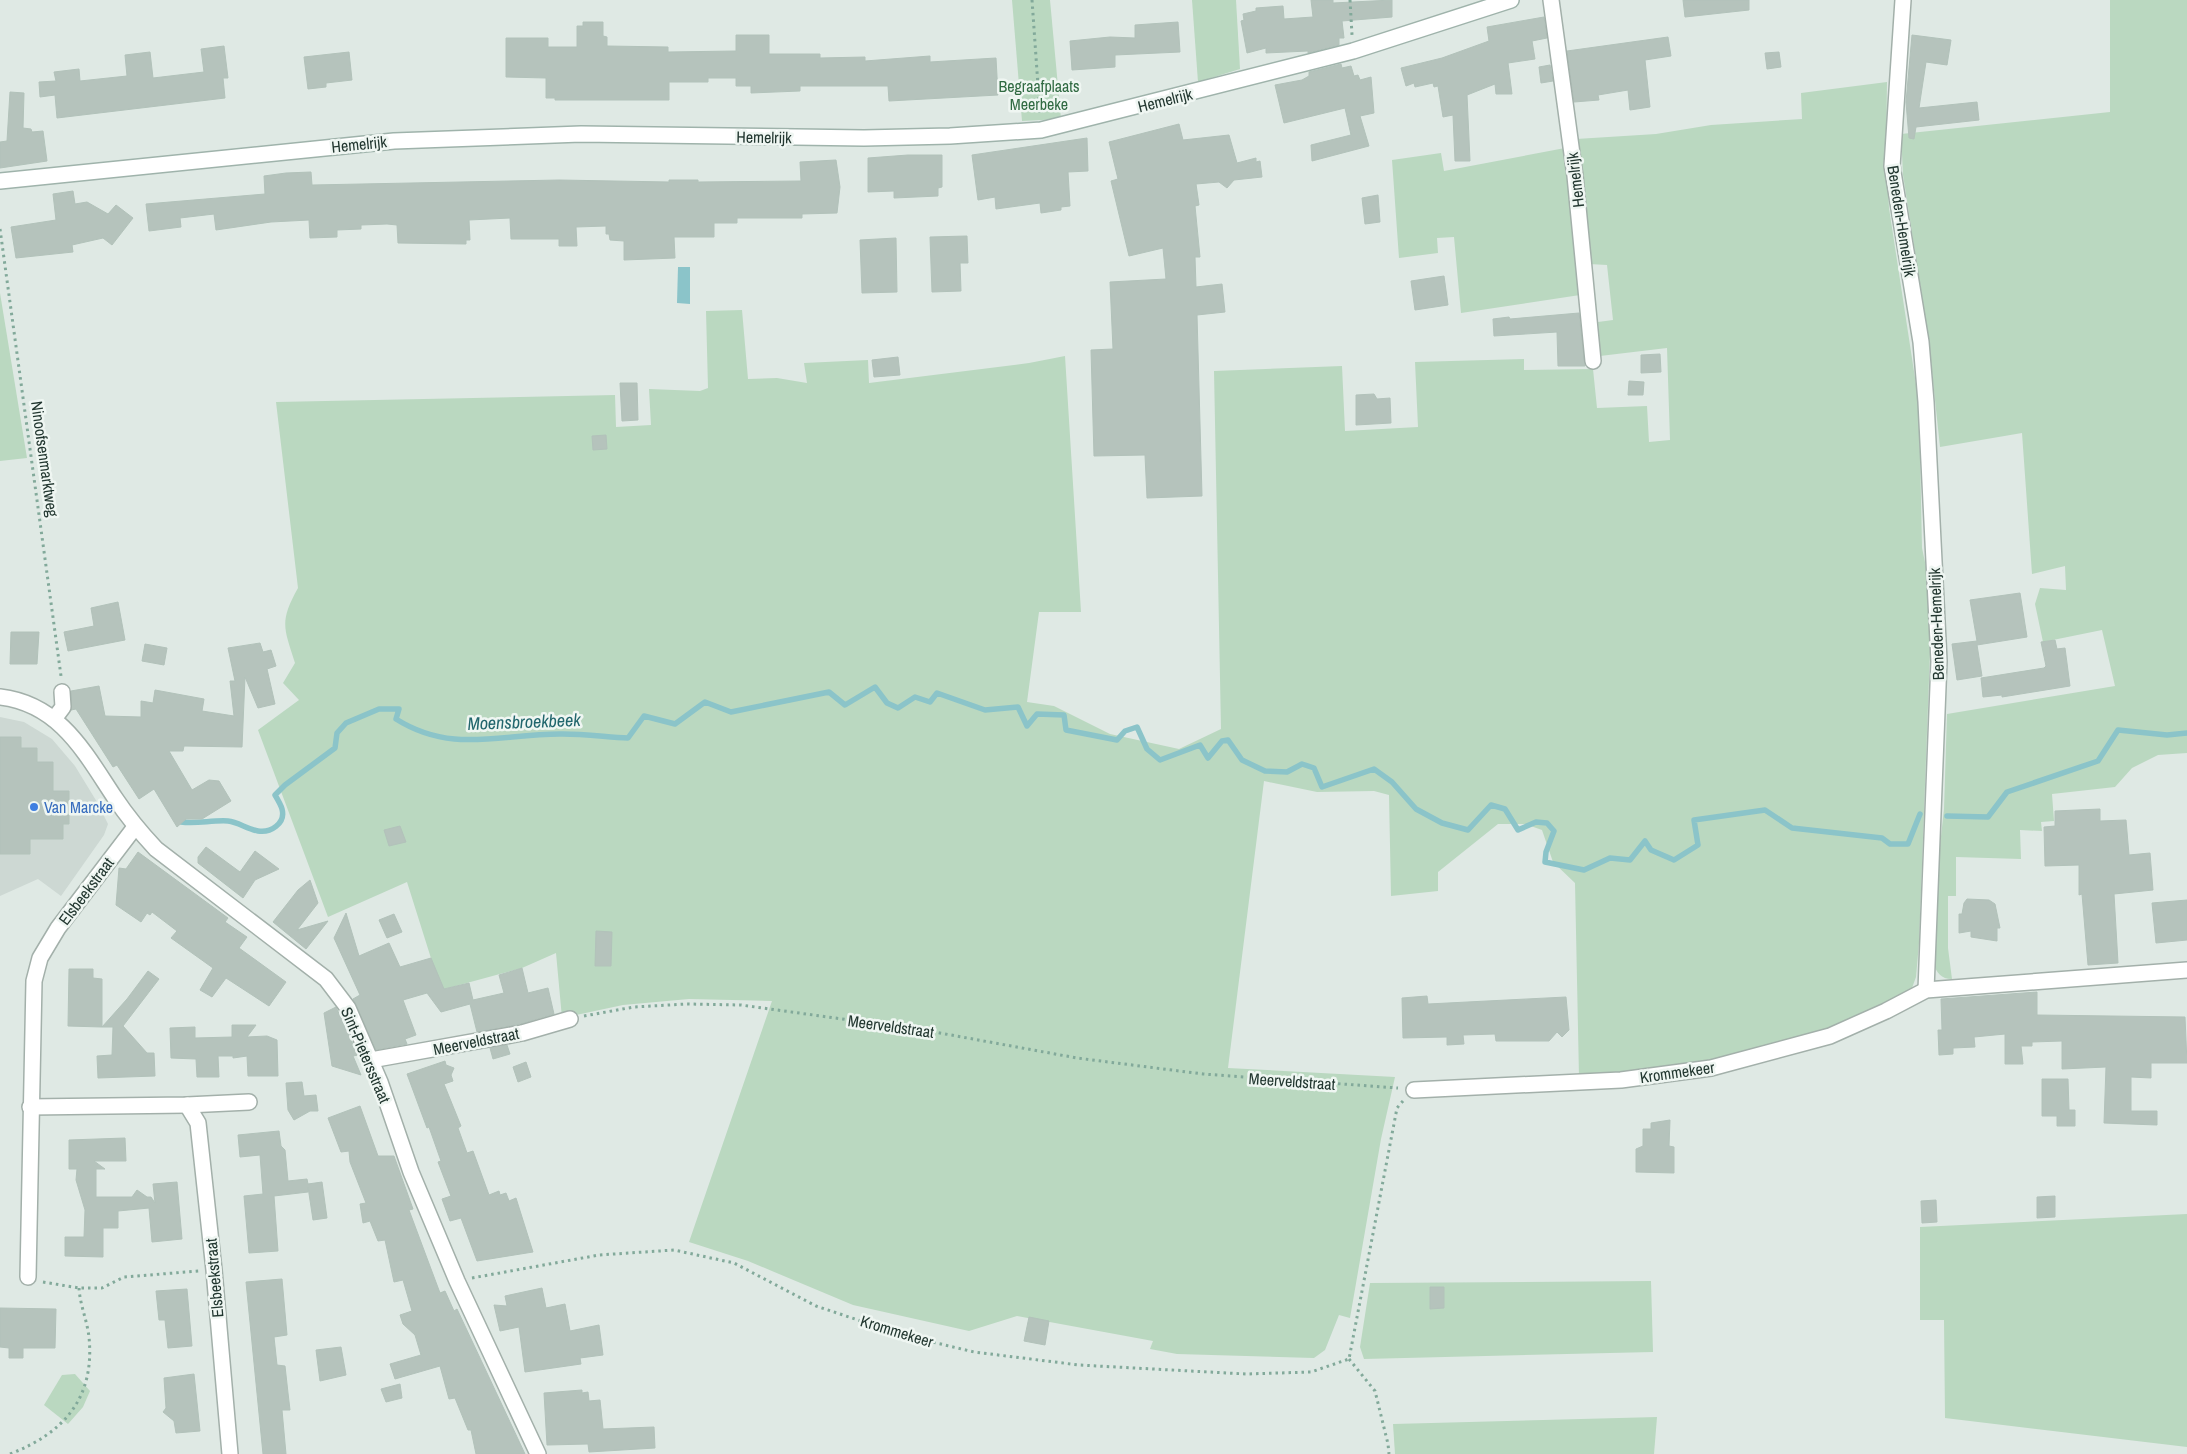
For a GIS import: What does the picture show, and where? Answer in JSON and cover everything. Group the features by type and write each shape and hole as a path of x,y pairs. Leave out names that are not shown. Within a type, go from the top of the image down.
{"street":[{"name":"Hemelrijk","path":"0,181 394,141 581,134 864,138 950,136 1041,130 1353,51 1512,0"},
{"name":"Hemelrijk","path":"1551,0 1575,176 1593,361"},
{"name":"Beneden-Hemelrijk","path":"1904,0 1892,176 1921,342 1926,402 1939,661 1926,990"},
{"path":"54,719 62,707 62,692"},
{"name":"Sint-Pietersstraat","path":"0,697 31,706 54,719 78,742 135,827 156,849 326,978 348,1008 371,1060 411,1172 457,1281 538,1454"},
{"name":"Elsbeekstraat","path":"28,1277 32,1003 34,981 40,958 58,928 135,827"},
{"path":"1926,990 2187,970"},
{"name":"Krommekeer","path":"1414,1090 1621,1080 1711,1068 1830,1036 1886,1011 1926,990"},
{"name":"Meerveldstraat","path":"371,1060 522,1033 570,1019"},
{"path":"30,1107 187,1105 249,1102"},
{"name":"Elsbeekstraat","path":"187,1105 198,1123 214,1270 230,1454"}],"path":[{"path":"1032,0 1041,130"},
{"path":"1350,0 1353,51"},
{"name":"Ninoofsenmarktweg","path":"0,229 59,652 62,692"},
{"name":"Meerveldstraat","path":"570,1019 634,1007 687,1004 741,1005 929,1031 1077,1058 1203,1074 1414,1090"},
{"path":"1389,1454 1375,1391 1348,1360 1397,1108"},
{"name":"Krommekeer","path":"457,1281 599,1255 674,1250 734,1263 816,1306 903,1334 974,1352 1079,1366 1246,1374 1312,1372 1348,1360"},
{"path":"28,1277 54,1285 102,1288 124,1277 214,1270"},
{"path":"10,1454 33,1445 60,1425 80,1400 87,1377 89,1337 79,1288"}],"shaded area":[{"path":"0,717 24,722 52,739 75,766 108,824 104,835 61,896 38,879 0,896"}],"green space":[{"name":"Begraafplaats Meerbeke","path":"1012,0 1050,0 1061,119 1022,121"},
{"path":"1192,0 1236,0 1240,69 1198,82"},
{"path":"2110,0 2187,0 2187,753 2158,755 2132,768 2115,787 2052,794 2054,821 2041,822 2042,831 2020,830 2021,859 1956,857 1956,896 1948,896 1948,948 1952,979 1948,979 1940,975 1933,963 1935,891 1944,809 1947,714 2115,686 2102,630 2043,642 2035,604 2040,588 2066,590 2065,566 2032,574 2022,433 1940,447 1928,334 1903,175 1901,134 2110,112"},
{"path":"1887,82 1886,159 1889,208 1919,404 1922,548 1926,567 1930,653 1919,943 1916,977 1912,988 1843,1024 1745,1051 1679,1067 1579,1077 1575,883 1553,862 1542,830 1525,824 1498,824 1438,872 1438,891 1391,896 1389,795 1374,791 1317,792 1264,781 1228,1068 1395,1077 1381,1139 1350,1318 1339,1315 1325,1350 1314,1358 1177,1354 1150,1349 1153,1341 1017,1316 969,1331 853,1305 748,1261 689,1242 772,1001 689,999 623,1005 562,1018 556,953 522,968 441,990 407,882 328,917 258,730 299,700 283,683 295,663 285,625 288,609 298,588 276,402 615,395 616,427 651,425 649,389 700,391 708,388 706,311 742,310 748,379 777,378 807,383 804,363 868,360 869,383 1029,363 1065,356 1081,612 1039,612 1027,702 1054,706 1110,734 1179,749 1221,729 1214,371 1342,366 1345,431 1418,427 1415,362 1524,359 1524,370 1593,369 1597,408 1647,406 1649,442 1670,440 1667,348 1600,356 1598,322 1613,320 1607,265 1589,264 1576,139 1656,134 1711,125 1802,119 1801,93"},
{"path":"1565,148 1580,295 1461,313 1454,237 1437,238 1438,253 1399,258 1392,160 1441,153 1444,171"},
{"path":"0,293 27,458 0,461"},
{"path":"2187,1214 2187,1447 1945,1418 1944,1320 1920,1320 1920,1227"},
{"path":"1651,1281 1653,1352 1364,1359 1360,1347 1370,1283"},
{"path":"75,1374 90,1391 83,1407 68,1424 44,1405 62,1375"},
{"path":"1657,1417 1654,1454 1395,1454 1393,1424"}],"water":[{"path":"678,267 690,267 690,304 677,303"}],"building":[{"path":"1311,0 1333,0 1333,3 1392,0 1392,17 1342,21 1344,38 1339,38 1339,45 1308,53 1308,51 1266,53 1266,48 1247,53 1241,21 1244,20 1243,14 1256,11 1256,8 1283,6 1284,19 1313,17"},
{"path":"1683,0 1749,0 1749,10 1685,17"},
{"path":"1544,17 1547,38 1532,41 1535,59 1508,63 1512,94 1496,94 1495,84 1467,95 1470,161 1455,161 1453,115 1443,117 1438,86 1434,87 1433,83 1415,87 1414,83 1406,86 1401,68 1442,58 1489,41 1487,27"},
{"path":"583,22 603,22 603,36 607,37 607,46 668,47 668,52 736,51 736,35 769,35 769,54 820,54 820,58 865,57 865,61 930,56 930,62 996,58 998,95 889,101 888,86 800,86 800,91 751,93 751,86 736,86 736,78 708,78 708,82 669,82 669,100 555,100 555,98 546,98 546,78 506,77 506,38 548,38 548,47 577,47 577,26 583,26"},
{"path":"1178,22 1180,52 1115,55 1115,67 1072,70 1070,41 1110,37 1135,38 1135,25"},
{"path":"1912,35 1951,40 1947,65 1926,62 1919,108 1977,102 1979,120 1916,127 1914,139 1909,138 1906,102"},
{"path":"1668,37 1671,56 1645,60 1650,107 1630,110 1628,90 1598,95 1599,100 1574,102 1567,51"},
{"path":"224,46 228,78 223,78 225,98 57,118 55,95 40,97 39,82 56,81 54,72 79,69 80,81 127,76 125,55 150,52 153,78 204,72 201,49"},
{"path":"349,52 352,80 326,83 326,87 308,89 304,57"},
{"path":"1779,52 1781,67 1767,69 1765,53"},
{"path":"1341,64 1342,68 1351,66 1354,76 1358,75 1360,80 1371,77 1374,113 1360,116 1369,146 1312,161 1311,145 1351,135 1345,108 1284,123 1275,85 1302,80 1309,76 1309,72"},
{"path":"1550,65 1553,81 1541,83 1539,67"},
{"path":"10,92 24,93 23,128 31,129 32,132 43,131 47,161 0,168 0,142 7,141"},
{"path":"1179,124 1183,140 1229,135 1237,163 1256,158 1256,162 1260,161 1262,177 1234,180 1227,188 1219,182 1196,184 1199,205 1195,206 1200,257 1195,257 1196,287 1222,284 1225,312 1197,315 1202,496 1147,498 1145,455 1094,456 1091,350 1113,349 1110,282 1166,279 1163,248 1129,256 1111,181 1118,179 1109,142"},
{"path":"1087,138 1088,171 1068,172 1070,206 1061,207 1061,210 1041,213 1040,203 996,209 995,197 978,200 972,155"},
{"path":"942,155 942,187 938,188 938,196 894,198 894,191 868,192 868,158"},
{"path":"836,160 840,187 837,213 802,214 802,218 737,218 737,223 714,223 714,237 674,237 675,258 624,260 624,241 610,240 609,234 606,234 606,226 576,227 577,246 559,246 559,239 511,239 510,218 469,220 470,240 466,240 466,244 398,243 397,225 387,224 361,225 361,229 337,230 337,237 310,238 309,220 271,222 216,230 214,214 180,218 181,227 149,231 146,204 265,194 264,176 286,173 311,172 312,185 559,180 669,182 669,180 698,180 698,182 801,181 800,162"},
{"path":"73,191 75,204 87,202 108,214 116,205 133,218 112,245 103,238 72,245 73,252 16,258 11,227 56,220 53,194"},
{"path":"1378,195 1380,222 1365,224 1362,198"},
{"path":"967,236 968,263 960,263 961,291 932,292 930,237"},
{"path":"896,238 897,292 862,293 860,240"},
{"path":"1444,276 1448,305 1415,310 1411,281"},
{"path":"1579,313 1585,366 1558,366 1557,332 1494,336 1493,319"},
{"path":"1660,354 1661,372 1641,373 1641,355"},
{"path":"898,357 900,375 874,377 872,360"},
{"path":"1629,381 1644,382 1643,395 1628,395"},
{"path":"620,383 637,383 638,420 622,421"},
{"path":"1374,394 1377,399 1390,398 1391,423 1356,425 1356,395"},
{"path":"606,435 607,449 593,450 592,436"},
{"path":"2020,593 2027,637 1977,645 1982,676 1957,680 1952,644 1977,641 1970,600"},
{"path":"118,602 125,640 68,651 64,632 94,626 91,608"},
{"path":"11,632 39,632 37,664 10,664"},
{"path":"2055,640 2057,649 2065,648 2070,686 2002,697 2002,695 1983,697 1981,678 2044,668 2046,666 2041,642"},
{"path":"260,643 263,652 271,650 276,666 267,669 275,704 258,708 245,677 242,747 184,746 183,751 169,751 192,790 209,780 219,781 231,801 202,819 186,819 177,827 154,789 139,799 117,765 113,767 76,709 71,710 71,691 99,686 105,716 141,717 141,701 153,703 155,690 204,699 202,711 234,716 230,681 235,681 228,648"},
{"path":"145,644 167,648 164,665 142,661"},
{"name":"Van Marcke","path":"0,737 21,737 21,748 37,748 37,762 53,762 53,791 69,791 69,824 63,824 63,839 30,839 30,854 0,854"},
{"path":"2100,809 2100,821 2126,820 2129,855 2150,853 2153,890 2114,894 2118,963 2088,965 2082,894 2079,895 2079,865 2045,866 2044,827 2055,826 2055,811"},
{"path":"400,826 406,842 389,846 384,830"},
{"path":"206,847 240,872 255,851 279,869 255,880 243,898 198,863 198,857"},
{"path":"138,852 228,918 225,922 247,937 239,948 286,982 269,1006 226,978 212,997 200,990 213,968 171,938 177,931 152,912 150,915 147,913 141,922 116,905 119,868 126,869"},
{"path":"310,880 318,903 297,930 328,921 306,949 273,922 298,890"},
{"path":"1967,899 1989,900 1995,904 2000,928 1997,928 1997,941 1971,937 1971,931 1959,933 1959,914 1962,914 1964,903"},
{"path":"2187,900 2187,940 2156,943 2152,903"},
{"path":"346,913 359,956 389,943 400,967 431,958 444,989 469,983 473,1000 504,993 499,975 522,968 528,993 548,988 554,1014 520,1024 477,1032 470,1004 441,1012 427,993 403,1000 416,1035 405,1039 407,1044 376,1050 353,999 360,995 334,938"},
{"path":"394,914 402,932 387,938 379,920"},
{"path":"596,931 612,932 611,966 595,966"},
{"path":"69,969 93,969 93,978 102,979 102,1027 68,1026"},
{"path":"148,971 159,979 123,1026 147,1053 154,1053 155,1076 98,1078 97,1056 112,1055 113,1027 102,1027 127,999"},
{"path":"2037,992 2037,1015 2185,1017 2187,1063 2151,1063 2151,1078 2131,1077 2131,1111 2157,1111 2157,1125 2104,1123 2106,1067 2062,1069 2062,1041 2032,1042 2032,1046 2021,1046 2023,1064 2005,1064 2005,1034 1974,1037 1975,1047 1953,1048 1953,1054 1939,1055 1938,1030 1942,1030 1941,999"},
{"path":"1427,996 1428,1004 1566,997 1569,1030 1562,1037 1557,1032 1549,1041 1496,1041 1495,1034 1463,1035 1464,1044 1447,1045 1447,1037 1403,1038 1402,998"},
{"path":"336,1007 358,1055 353,1056 361,1075 332,1066 324,1013"},
{"path":"232,1025 256,1025 247,1037 267,1036 277,1040 278,1076 248,1076 247,1056 233,1058 233,1056 218,1056 219,1077 197,1077 196,1059 171,1058 170,1028 195,1027 195,1038 232,1037"},
{"path":"507,1045 510,1054 493,1059 490,1048"},
{"path":"445,1061 446,1065 454,1068 451,1075 453,1081 444,1084 461,1126 458,1128 467,1153 473,1151 489,1195 499,1191 500,1195 506,1193 509,1201 516,1198 533,1252 477,1261 461,1218 450,1221 442,1199 451,1196 438,1162 441,1161 407,1074"},
{"path":"526,1062 531,1077 518,1082 513,1067"},
{"path":"2042,1079 2068,1079 2069,1110 2075,1110 2075,1126 2057,1126 2057,1116 2042,1116"},
{"path":"302,1082 304,1096 316,1095 318,1111 310,1111 294,1120 288,1110 286,1083"},
{"path":"360,1106 378,1156 394,1156 413,1209 409,1210 440,1293 445,1291 454,1311 457,1309 525,1454 476,1454 471,1430 468,1430 455,1398 449,1399 440,1366 395,1379 390,1364 421,1355 415,1335 403,1324 400,1315 412,1311 403,1280 394,1282 385,1240 378,1241 370,1221 363,1223 360,1204 366,1203 350,1162 349,1151 341,1152 328,1118"},
{"path":"1670,1120 1669,1146 1674,1147 1674,1173 1636,1172 1636,1149 1643,1146 1643,1129 1651,1129 1651,1123"},
{"path":"279,1131 281,1146 285,1150 288,1181 307,1179 308,1184 322,1182 327,1218 313,1220 308,1187 308,1192 274,1196 278,1251 249,1253 244,1196 263,1194 260,1155 240,1157 238,1135"},
{"path":"125,1138 126,1161 94,1161 105,1169 96,1169 96,1197 132,1197 137,1190 147,1197 151,1197 155,1203 153,1184 177,1182 182,1239 152,1242 149,1208 118,1211 118,1228 103,1228 103,1257 65,1256 65,1237 84,1237 85,1210 76,1180 77,1169 69,1169 69,1140"},
{"path":"2055,1196 2055,1217 2037,1218 2037,1197"},
{"path":"1936,1200 1937,1222 1922,1223 1921,1201"},
{"path":"282,1279 287,1335 274,1337 277,1365 285,1366 290,1410 282,1410 286,1454 263,1454 246,1282"},
{"path":"1430,1287 1444,1287 1444,1308 1430,1309"},
{"path":"542,1288 546,1308 565,1304 570,1331 599,1325 603,1355 580,1358 581,1364 525,1372 519,1327 500,1331 494,1305 507,1306 505,1296"},
{"path":"187,1289 192,1346 168,1348 165,1320 159,1320 156,1291"},
{"path":"0,1308 56,1309 55,1348 23,1348 23,1358 9,1358 9,1348 0,1347"},
{"path":"1029,1317 1049,1321 1045,1345 1024,1341"},
{"path":"341,1347 346,1375 320,1381 316,1350"},
{"path":"194,1374 200,1431 176,1433 174,1421 163,1412 166,1408 164,1378"},
{"path":"400,1384 402,1398 386,1402 381,1389"},
{"path":"582,1390 582,1393 588,1392 589,1401 600,1400 603,1429 654,1427 655,1448 589,1452 588,1444 547,1445 544,1393"}],"waterway":[{"name":"Moensbroekbeek","path":"181,822 228,821 258,831 272,829 282,819 283,814 275,795 285,785 335,748 337,733 346,723 379,709 399,709 396,719 417,730 458,739 478,740 563,734 628,738 644,716 675,724 705,702 731,712 829,692 845,705 875,687 887,703 898,708 915,697 930,702 937,693 985,710 1018,707 1027,726 1037,714 1064,715 1066,730 1117,740 1125,731 1137,727 1147,749 1160,760 1200,745 1208,758 1222,741 1228,740 1242,760 1265,771 1287,772 1302,764 1314,768 1322,787 1374,769 1392,782 1416,809 1442,823 1468,830 1491,805 1505,809 1518,830 1536,822 1547,823 1554,831 1546,852 1545,862 1584,870 1610,858 1630,860 1645,841 1651,850 1674,860 1698,845 1694,820 1765,810 1792,828 1882,838 1890,844 1908,844 1920,814"},
{"name":"Moensbroekbeek","path":"1947,816 1988,817 2007,792 2098,761 2118,730 2167,735 2187,733"}],"place":[{"name":"Van Marcke","path":"34,807"}]}
